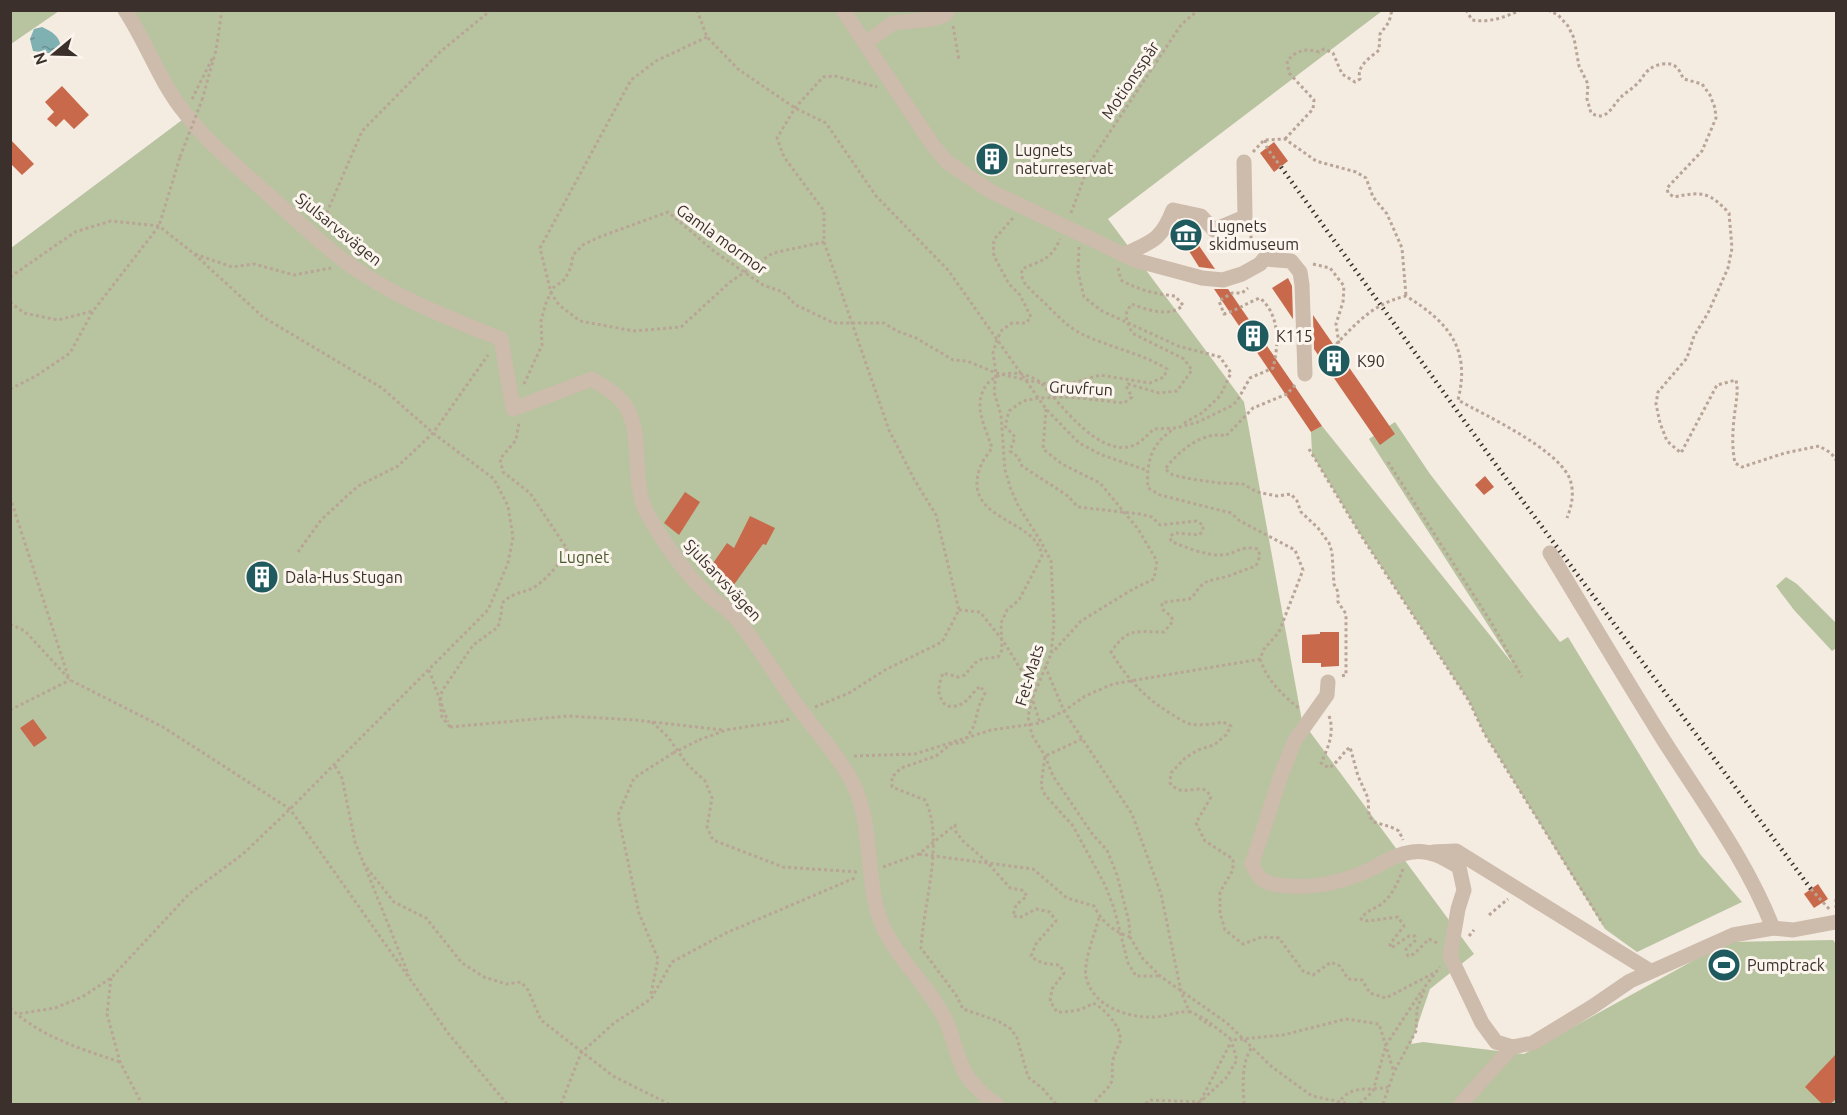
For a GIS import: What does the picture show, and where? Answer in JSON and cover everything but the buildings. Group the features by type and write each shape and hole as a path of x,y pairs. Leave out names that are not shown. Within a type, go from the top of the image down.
{"street":[{"name":"Sjulsarvsvägen","path":"125,10 138,30 172,96 185,114 230,160 316,237 350,265 409,301 501,339"},
{"path":"843,10 932,144 947,162 990,191 1135,260 1202,278 1223,280 1242,274 1260,264 1264,259 1291,261 1300,272 1302,285 1305,374"},
{"path":"865,43 893,23 932,19 950,14"},
{"path":"1123,255 1156,239 1167,226 1173,210 1200,216 1214,230 1245,217 1244,162"},
{"path":"501,339 513,409"},
{"name":"Sjulsarvsvägen","path":"513,409 592,379 619,398 628,412 634,432 641,500 663,542 697,584 731,613 747,631 802,713 851,778 857,793 878,913 892,945 946,1021 969,1079 996,1104"},
{"path":"1550,553 1717,822 1761,898 1773,928"},
{"path":"1328,682 1327,695 1295,740 1281,775 1252,864 1258,877 1271,884 1319,886 1344,880 1390,858 1412,852 1455,851 1650,971"},
{"path":"1430,852 1459,867 1464,891 1450,956 1482,1023 1496,1042 1512,1047 1533,1043 1630,981 1733,935 1773,928 1793,930 1836,920"},
{"path":"1461,1104 1512,1047"}],"path":[{"path":"10,389 36,376 70,353 93,311 159,226 180,157 202,100 216,50 222,10"},
{"path":"316,237 362,131 440,52 491,10"},
{"path":"697,10 707,37 738,69 795,108 826,123 876,196 948,270 1046,409 1079,443 1101,455 1147,471"},
{"name":"Motionsspår","path":"1128,323 1102,311 1084,297 1078,272 1080,234 1070,215 1090,162 1181,25 1198,10"},
{"path":"1285,139 1313,109 1314,100 1289,73 1287,61 1295,52 1307,48 1319,52 1324,49 1333,53 1342,75 1355,82 1360,79 1358,74 1360,67 1379,50 1380,34 1389,22 1392,10"},
{"path":"1466,10 1472,20 1484,22 1521,10"},
{"path":"1548,10 1558,15 1568,26 1574,38 1579,66 1588,84 1587,99 1591,114 1597,117 1605,116 1616,106 1619,99 1639,82 1648,69 1657,65 1671,64 1678,68 1684,79 1702,84 1715,108 1716,118 1702,151 1667,188 1668,193 1674,197 1693,193 1713,197 1729,213 1732,248 1728,268 1708,313 1694,336 1687,358 1658,392 1656,404 1667,441 1681,453 1717,385 1736,380 1738,391 1732,449 1735,463 1742,467 1785,453 1819,446 1831,453 1836,460"},
{"path":"950,14 959,60"},
{"path":"707,37 656,61 631,80 540,248 551,293 559,305 580,321 634,331 681,327 730,282 773,253 824,242"},
{"path":"185,114 216,50"},
{"path":"802,713 849,693 885,670 942,642 959,610 936,515 914,479 889,430 824,242 824,211 784,157 777,138 795,108 823,77 835,76 896,91"},
{"path":"1244,162 1264,140 1285,139 1316,160 1356,172 1366,178 1373,197 1388,214 1402,248 1406,296"},
{"path":"1264,140 1281,167"},
{"path":"997,339 1002,330 1012,323 1026,323 1031,317 1020,295 1009,284 994,256 993,244 1013,218 1027,209"},
{"name":"Gamla mormor","path":"513,409 542,345 541,321 546,303 553,288 565,279 571,267 573,255 584,244 668,212 715,252 745,273 763,285 783,292 796,305 812,314 834,323 884,323 916,338 953,360 967,361 996,375 1001,374 1026,380 1073,383 1100,375 1150,383 1164,377 1167,369 1157,363 1077,332 1026,286 1021,278 1022,269 1045,260 1053,254 1065,227"},
{"path":"10,277 75,232 111,220 159,226 194,253 263,317 382,388 433,433 494,479 508,506 513,537 508,563 488,610 290,809 243,854 189,894 111,978 82,997 64,1004 17,1014"},
{"path":"194,253 231,267 254,264 294,275 350,265"},
{"path":"1123,255 1118,267 1121,280 1131,286 1156,294 1175,296 1183,305 1169,313 1144,309 1132,304 1126,310 1128,323 1178,346 1220,357 1231,373 1220,396 1202,413 1176,428 1154,447 1147,471 1148,488 1160,495 1231,513 1240,521 1295,550 1303,570 1279,632 1264,649 1260,659 1264,671 1283,696 1311,717"},
{"path":"1310,264 1330,267 1344,286 1343,302 1336,324 1339,344"},
{"path":"1001,374 1020,373 1040,382 1085,431 1117,447 1128,447 1140,442 1154,429 1176,428 1198,422 1231,406 1250,378 1273,368 1278,341 1269,306 1260,298 1249,302 1242,308 1224,314 1219,301 1232,293 1242,293 1254,283"},
{"path":"1305,374 1339,344 1369,311 1395,298 1406,296 1432,312 1451,334 1461,363 1463,382 1458,400 1522,436 1550,456 1569,478 1573,502 1567,518"},
{"path":"10,302 24,313 58,320 93,311"},
{"name":"Gruvfrun","path":"1128,323 1132,333 1184,359 1188,364 1192,370 1177,391 1159,393 1128,384 1126,386 1132,398 1124,403 1070,397 1023,401 1009,411 1005,426 1015,437 1010,452 1018,457 1022,466 1068,496 1078,507 1123,511 1152,517 1160,525 1196,521 1203,525 1203,531 1199,535 1175,533 1170,536 1171,541 1192,550 1222,555 1249,547 1258,549 1260,556 1256,566 1207,580 1192,598 1181,602 1172,600 1162,603 1162,609 1171,616 1173,621 1164,632 1133,632 1121,637 1111,652 1130,681 1147,698 1190,724 1211,725 1223,722 1231,726 1226,735 1214,745 1198,750 1185,758 1171,773 1170,783 1175,789 1185,792 1198,788 1206,790 1211,797 1196,823 1205,841 1233,859 1233,870 1220,892 1220,913 1225,930 1243,944 1262,937 1279,938 1303,971 1313,975 1331,962 1340,966 1348,979 1362,980 1370,993 1386,998 1436,972"},
{"path":"298,552 321,520 358,486 398,466 433,433 501,339"},
{"name":"Fet-Mats","path":"997,339 993,353 996,375 994,392 1001,416 1005,470 1019,507 1051,561 1054,625 1051,654 1032,699 1029,724 1032,735 1045,756 1053,776 1093,835 1107,850 1117,875 1129,922 1130,937 1143,959 1160,976 1227,1023 1272,1067 1312,1096 1350,1104"},
{"path":"996,375 986,382 980,405 992,448 980,466 977,479 978,488 988,508 1031,536 1041,548 1042,556 1019,600 1007,610 1001,623 1002,650 998,657 982,659 975,663 965,675 958,677 943,673 938,686 940,699 946,706 958,707 967,701 980,686 985,693 969,737 958,744 951,744 936,756 901,768 892,777 892,787 925,800 929,808 933,855 921,948 963,1009 998,1021 1011,1029 1017,1038 1028,1077 1056,1104"},
{"path":"450,727 442,717 440,703 442,691 473,645 498,627 502,603 512,594 536,586 562,560 567,549 530,493 503,472 500,459 516,440 519,430 513,409"},
{"path":"1046,409 1043,449 1062,464 1100,483 1138,529 1157,561 1154,579 1132,589 1081,621 1051,654"},
{"path":"1308,449 1362,537 1469,700 1484,733 1605,929"},
{"path":"1388,462 1491,622 1522,677"},
{"path":"10,497 70,680"},
{"path":"959,610 980,612 1002,638 1026,678 1040,723"},
{"path":"10,624 25,632 70,680 164,727 290,809 448,1033 507,1104"},
{"path":"836,757 915,754 991,730 1040,723 1094,692 1113,684 1260,659"},
{"path":"1045,666 1064,711 1132,814 1161,894 1181,991 1189,1011"},
{"path":"429,670 450,727"},
{"path":"10,710 70,680"},
{"path":"450,727 568,716 726,730"},
{"path":"651,999 658,959 639,913 618,815 634,778 673,753 699,740 726,730 783,721"},
{"path":"652,722 668,737 687,764 705,781 712,798 707,827 713,840 783,867 869,872"},
{"path":"1082,739 1045,756 1041,786 1045,795 1073,826 1092,858 1114,908 1128,963 1136,976 1160,976"},
{"path":"334,765 342,778 355,842 411,981"},
{"path":"561,1104 581,1053 614,1023 651,999 672,962 726,933 869,872 919,854 955,825 956,832 963,841 986,861 1010,888 1022,890 1027,896 1016,905 1013,916 1021,917 1036,909 1050,912 1056,921 1036,944 1031,956 1036,961 1045,964 1060,965 1064,973 1052,989 1050,1001 1057,1011 1068,1012 1086,1008 1092,1003 1100,1006 1102,1011 1117,1025 1120,1042 1114,1056 1113,1076 1110,1085 1094,1104"},
{"path":"919,854 986,861 1033,869 1066,898 1094,906 1099,918 1120,934 1130,937"},
{"path":"363,864 394,902 426,918 462,963 484,977 506,984 521,982 528,990 541,1020 581,1053 613,1076 669,1104"},
{"path":"1489,915 1520,889"},
{"path":"1811,889 1836,920"},
{"path":"1836,896 1836,910"},
{"path":"1099,918 1085,976 1093,992 1105,1005 1119,1013 1155,1017 1189,1011 1205,1019 1232,1040 1283,1035 1346,1019 1379,1024 1394,1072"},
{"path":"1360,1104 1373,1090 1386,1045 1426,985 1450,956"},
{"path":"111,978 107,1014 120,1062 142,1104"},
{"path":"1383,1104 1394,1072 1416,1031 1417,1009 1426,985"},
{"path":"10,1008 58,1041 120,1062"},
{"path":"1198,1103 1232,1040"},
{"path":"1146,1104 1149,1100 1198,1103 1227,1078 1237,1060 1232,1040"},
{"path":"1244,1104 1244,1070 1246,1056 1252,1047"},
{"path":"1338,1103 1345,1094 1355,1090 1389,1087"}],"green space":[{"path":"11,10 59,10 59,11 11,44"},
{"name":"Lugnet","path":"123,11 1382,11 1108,219 1244,402 1302,721 1474,954 1430,989 1411,1044 1423,1042 1524,1054 1727,942 1833,940 1836,944 1836,1104 11,1104 11,248 186,117"},
{"path":"1395,422 1430,474 1560,642 1568,637 1700,854 1742,902 1637,952 1605,929 1484,733 1469,701 1362,537 1312,454 1311,432 1322,426 1513,664 1369,439"},
{"path":"1786,577 1797,584 1836,623 1836,648 1832,651 1794,610 1776,586"}],"water":[{"path":"42,27 52,32 59,40 61,47 55,54 33,51 30,39 34,29"}],"railway":[{"path":"1281,167 1499,469 1811,889"}],"place":[{"name":"Lugnets naturreservat","path":"992,159"},
{"name":"Lugnets skidmuseum","path":"1186,235"},
{"name":"K115","path":"1253,336"},
{"name":"K90","path":"1334,361"},
{"name":"Dala-Hus Stugan","path":"262,577"},
{"name":"Pumptrack","path":"1724,965"}]}
